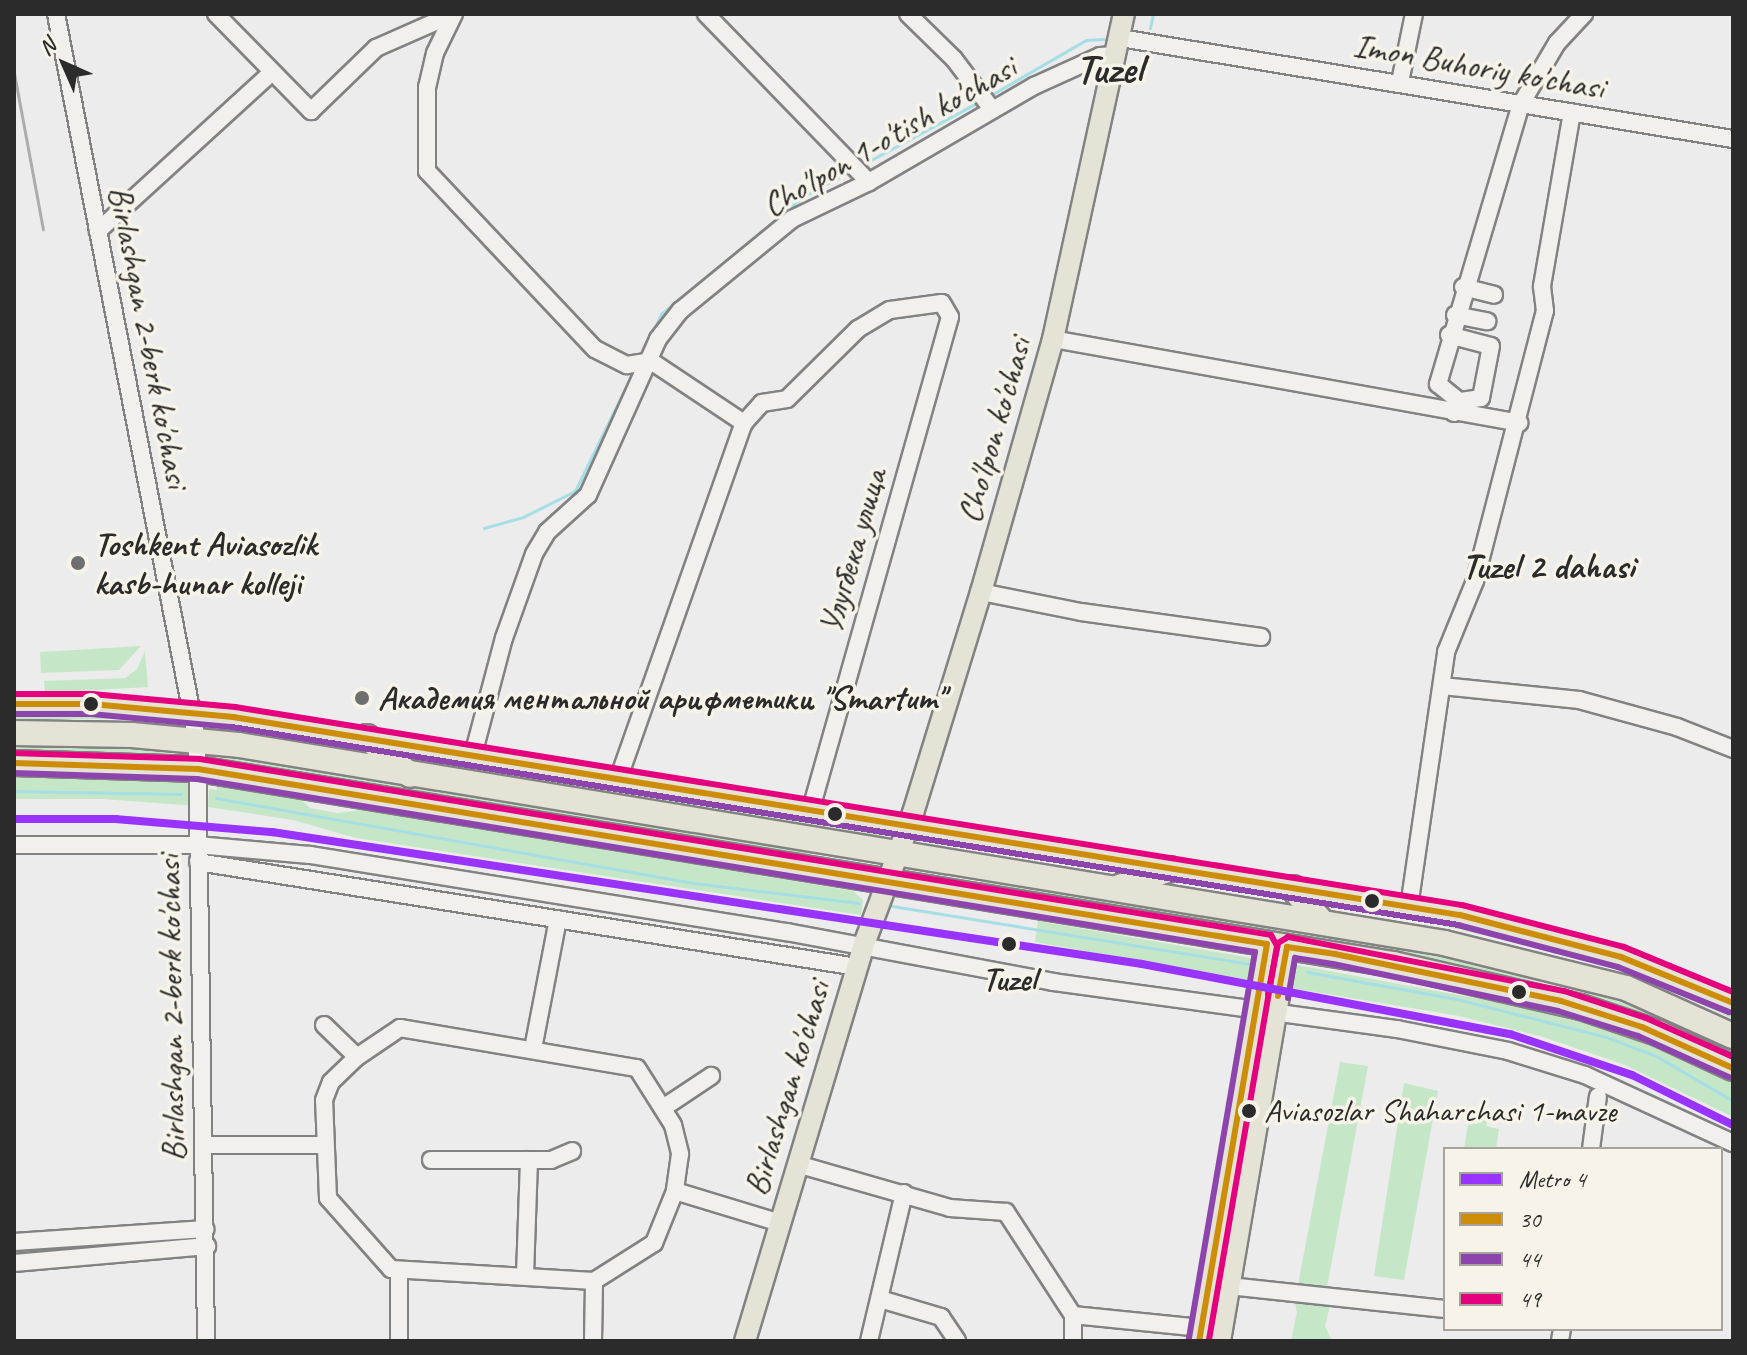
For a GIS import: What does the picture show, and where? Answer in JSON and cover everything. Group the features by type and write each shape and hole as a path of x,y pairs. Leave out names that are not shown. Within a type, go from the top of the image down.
{"highway":[{"path":"14,733 197,740 1322,922 1574,973 1658,1000 1733,1036"},
{"path":"367,737 410,775"},
{"path":"14,763 198,769 1277,945 1551,998 1642,1027 1733,1068"},
{"path":"1114,888 1170,869"},
{"path":"1293,888 1322,922"}],"main road":[{"name":"Cho'lpon ko'chasi","path":"895,854 908,826 981,592 1053,339 1124,14"},
{"path":"14,704 191,711 619,777 1409,907 1598,950 1733,1003"},
{"name":"Birlashgan ko'chasi","path":"745,1341 860,957 895,854"},
{"path":"1200,1334 1234,1196 1277,945"},
{"path":"1220,1341 1229,1286 1234,1196"}],"street":[{"name":"Birlashgan 2-berk ko'chasi","path":"56,14 197,740 197,854 206,1145 206,1341"},
{"path":"216,14 311,111 376,48 454,14"},
{"path":"454,14 435,53 427,87 427,171 595,349 640,364 744,423 619,777"},
{"path":"706,14 866,178"},
{"path":"908,14 986,101"},
{"path":"1400,82 1414,14"},
{"path":"1457,407 1438,384 1463,287 1521,104 1557,43 1584,14"},
{"name":"Cho'lpon 1-o'tish ko'chasi","path":"473,755 504,638 534,554 547,532 588,495 640,364 658,339 705,288 792,219 866,178 986,101 1118,46"},
{"name":"Imon Buhoriy ko'chasi","path":"1118,46 1400,82 1733,139"},
{"path":"98,231 271,73"},
{"path":"1409,907 1446,652 1475,581 1503,459 1519,423 1545,311 1542,286 1572,113"},
{"path":"1463,287 1494,295"},
{"name":"Улугбека улица","path":"744,423 762,403 787,399 858,329 890,310 926,301 950,308 811,809"},
{"path":"1455,315 1487,321"},
{"path":"1449,335 1491,346 1481,398 1457,407"},
{"path":"1053,339 1457,407 1519,423"},
{"path":"981,592 1081,612 1261,637"},
{"path":"1442,686 1579,700 1677,727 1733,749"},
{"path":"14,845 385,867 860,957"},
{"path":"197,854 382,890 558,919 1397,1029 1529,1056 1637,1095 1733,1143"},
{"path":"382,890 385,867"},
{"path":"533,1049 558,919"},
{"path":"324,1025 357,1057"},
{"path":"399,1273 525,1275 594,1281 654,1243 675,1191 679,1143 663,1108 637,1068 400,1028 386,1033 357,1057 326,1090 324,1145 331,1203 399,1273 399,1341"},
{"path":"663,1108 711,1076"},
{"path":"1591,1147 1598,1096"},
{"path":"206,1145 324,1145"},
{"path":"431,1160 551,1160 572,1151"},
{"path":"525,1275 529,1160"},
{"path":"797,1164 960,1210 1006,1212 1073,1315 1073,1341"},
{"path":"675,1191 780,1223"},
{"path":"869,1341 904,1193"},
{"path":"14,1242 206,1238"},
{"path":"14,1263 206,1238"},
{"path":"593,1341 594,1281"},
{"path":"1229,1286 1443,1309"},
{"path":"880,1299 941,1317 957,1341"},
{"path":"1073,1315 1200,1334"}],"green space":[{"path":"141,646 119,670 41,673 40,652"},
{"path":"145,651 148,687 45,693 44,681 125,678 137,669"},
{"path":"14,711 111,714 111,719 14,720"},
{"path":"206,720 367,745 384,762 223,733"},
{"path":"124,746 215,754 853,857 782,852 214,760 124,752 14,753 14,747"},
{"path":"391,747 888,829 883,837 765,817 747,822 407,765"},
{"path":"100,774 200,781 197,806 102,799 14,799 14,775"},
{"path":"217,782 297,796 310,808 337,813 361,810 431,820 853,891 863,900 861,915 356,838 293,820 208,807 209,789 217,790"},
{"path":"988,879 1453,957 1586,989 1691,1029 1733,1050 1733,1056 1658,1020 1545,983 1252,927 975,884"},
{"path":"1308,897 1569,948 1733,1010 1733,1019 1646,979 1568,955 1419,920 1312,903"},
{"path":"1038,921 1251,958 1248,980 1035,942"},
{"path":"1297,965 1583,1018 1664,1046 1733,1081 1733,1117 1625,1065 1543,1037 1459,1016 1291,988"},
{"path":"1340,1062 1368,1066 1326,1293 1297,1290"},
{"path":"1404,1083 1438,1091 1404,1280 1374,1276"},
{"path":"1470,1112 1488,1115 1486,1126 1499,1129 1496,1147 1464,1147"},
{"path":"1293,1292 1331,1302 1325,1326 1332,1341 1291,1341 1297,1312"}],"waterway":[{"path":"1150,28 1153,14"},
{"path":"991,95 1086,40 1104,39"},
{"path":"860,166 980,101"},
{"path":"641,356 661,314 804,196 850,171"},
{"path":"484,528 523,517 575,491 634,370"},
{"path":"14,791 181,794"},
{"path":"216,798 694,883 859,903"},
{"path":"892,906 1249,964"},
{"path":"1307,972 1457,999 1606,1037 1656,1056 1733,1101"},
{"path":"14,1251 188,1239"}],"railway":[{"path":"14,73 43,229"}],"metro line":[{"name":"4","path":"14,819 116,819 272,832 1142,964 1510,1034 1632,1075 1733,1125"}],"transit line":[{"name":"49","path":"14,694 92,694 235,707 1462,905 1624,947 1733,992"},
{"name":"30","path":"14,704 91,704 233,717 1460,915 1621,957 1733,1003"},
{"name":"44","path":"14,714 91,714 232,727 1458,925 1618,967 1729,1012"},
{"name":"49","path":"14,753 200,759 1271,935 1277,946 1209,1341"},
{"name":"30","path":"14,763 198,769 1267,944 1199,1341"},
{"name":"44","path":"14,773 197,779 1255,952 1189,1339"},
{"name":"49","path":"1268,994 1278,943 1288,937 1564,991 1646,1018 1733,1057"},
{"name":"30","path":"1278,996 1287,947 1335,954 1561,1001 1642,1027 1733,1068"},
{"name":"44","path":"1288,998 1295,958 1333,964 1558,1011 1638,1036 1729,1077"}],"place":[{"name":"Toshkent Aviasozlik kasb-hunar kolleji","path":"78,563"},
{"name":"Академия ментальной арифметики \"Smartum\"","path":"362,698"},
{"name":"Tuzel","path":"1009,944"},
{"name":"Aviasozlar Shaharchasi 1-mavze","path":"1249,1111"}],"district":[{"name":"Tuzel","path":"1109,69"},
{"name":"Tuzel 2 dahasi","path":"1548,567"}]}
